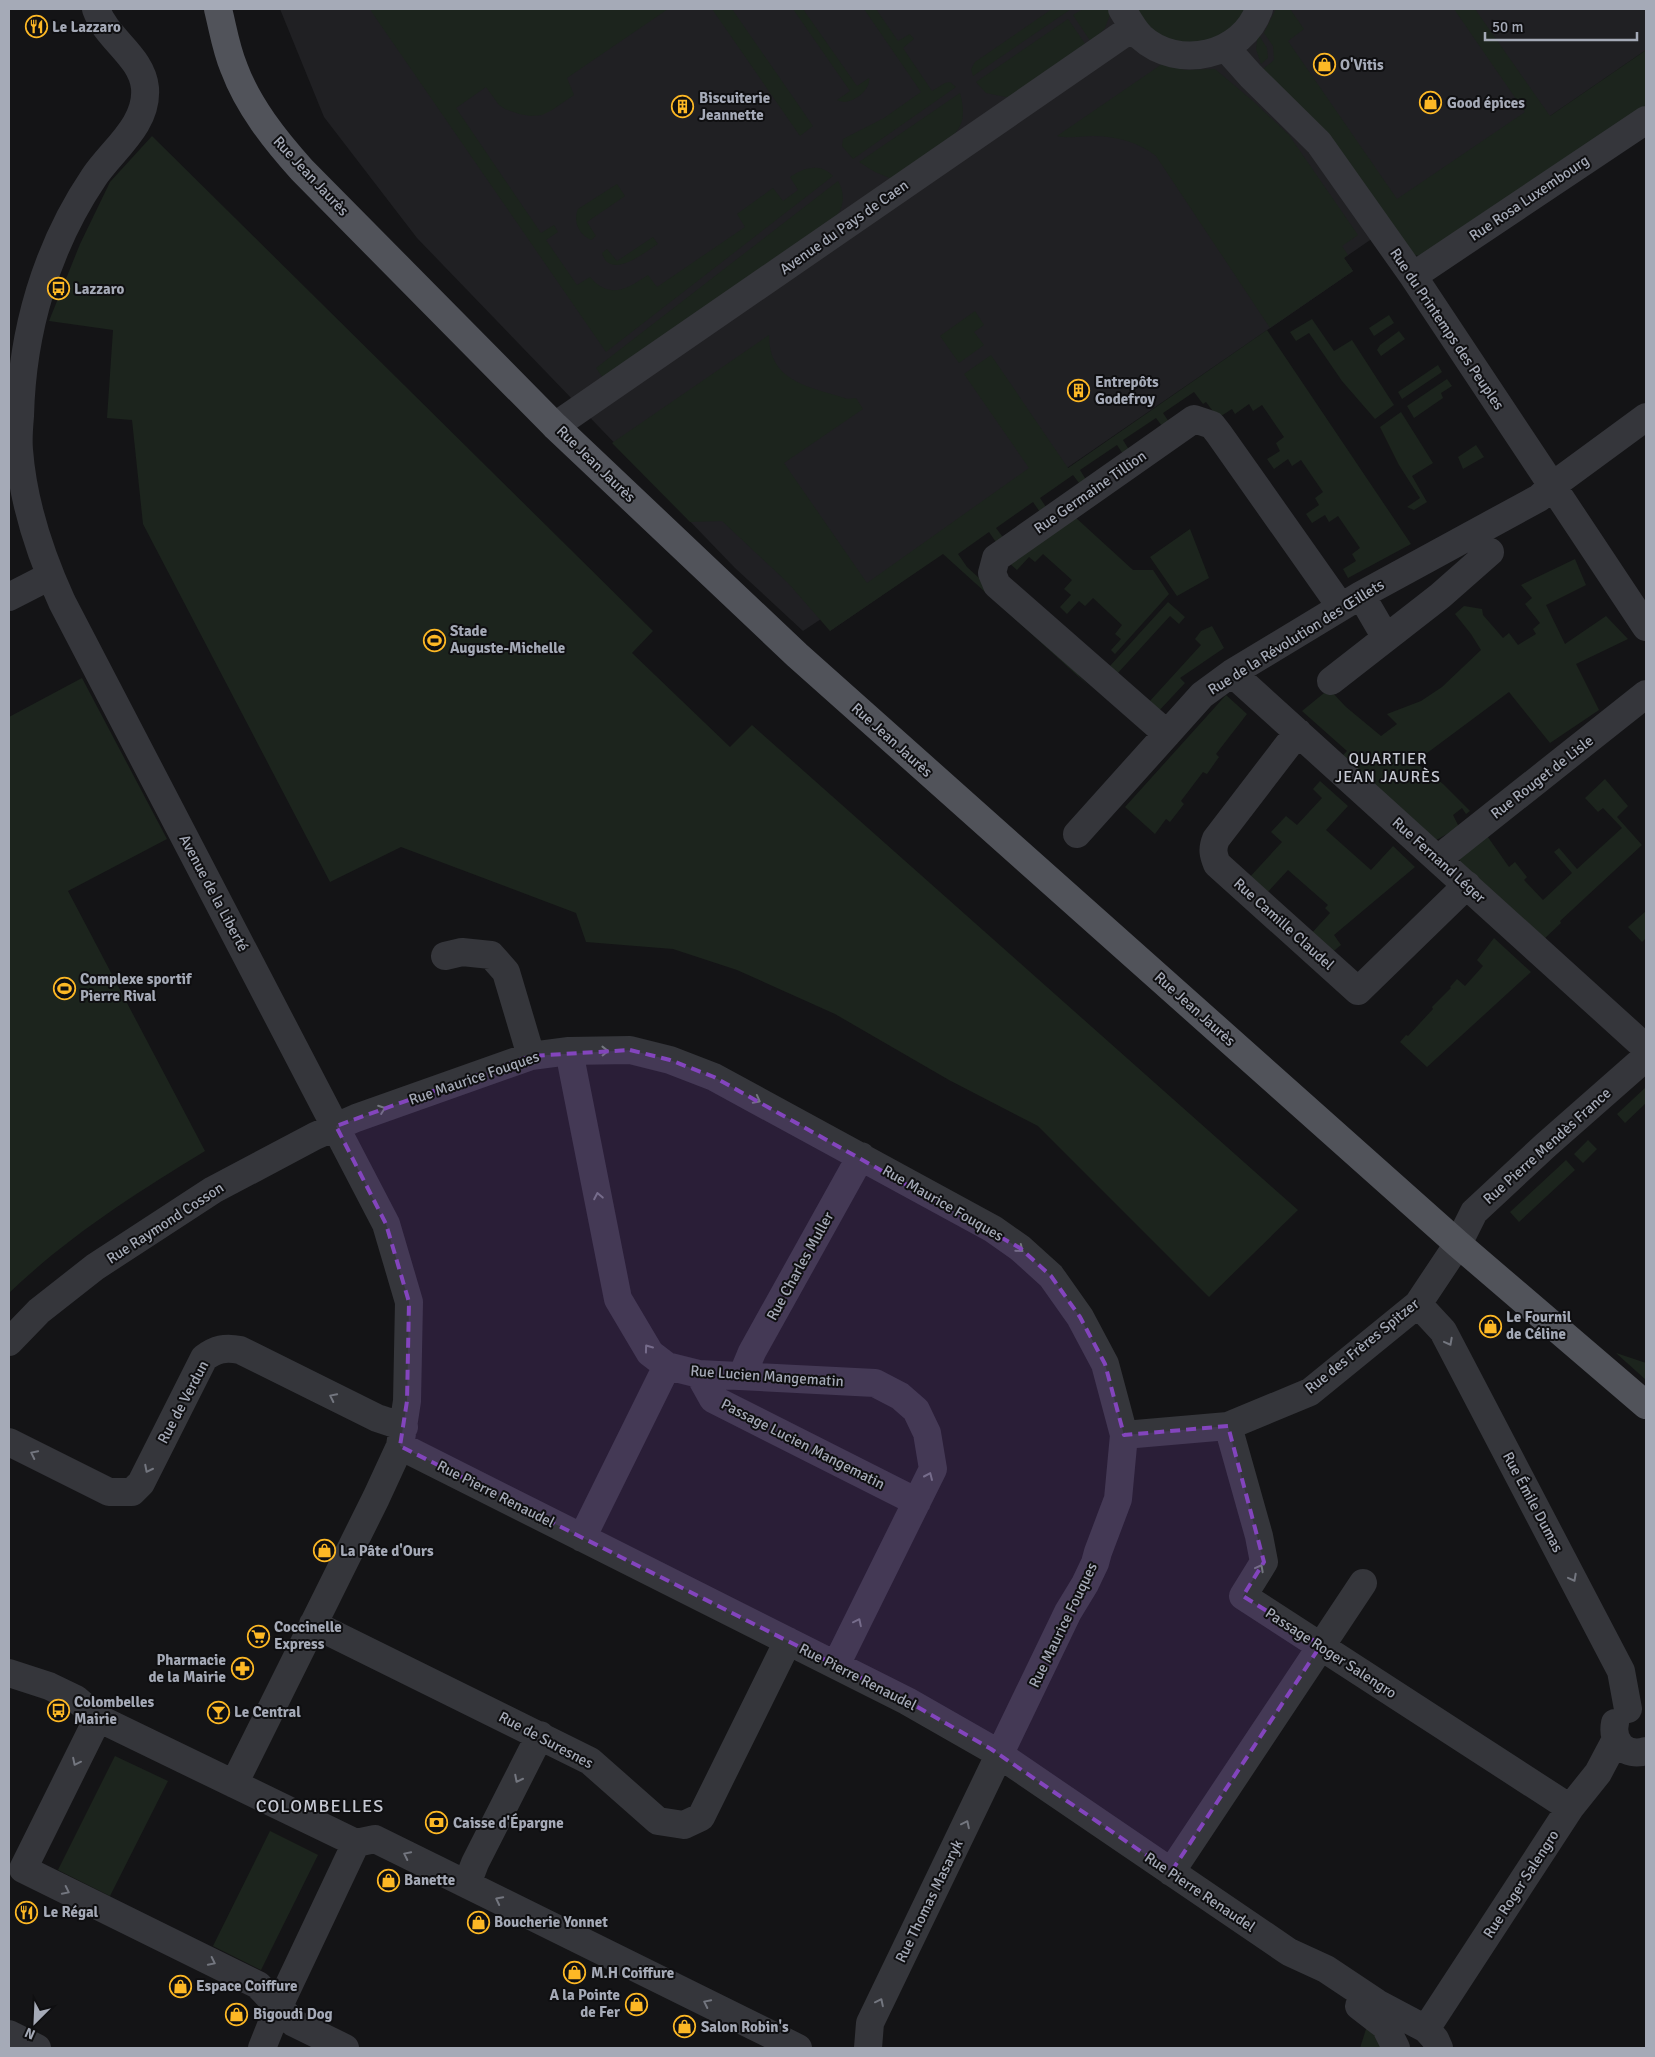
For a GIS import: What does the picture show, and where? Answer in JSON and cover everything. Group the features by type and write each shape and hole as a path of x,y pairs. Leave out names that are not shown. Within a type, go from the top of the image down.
{"main road":[{"name":"Rue Jean Jaurès","path":"218,9 225,42 234,69 258,114 281,147 555,426 797,655 1458,1244 1646,1405"}],"street":[{"name":"Avenue de la Liberté","path":"96,9 107,30 138,67 143,76 145,100 142,112 134,127 93,178 50,258 32,318 17,352 20,402 19,450 34,529 50,576 66,611 386,1224 409,1302 407,1401 402,1436 313,1624 234,1784"},
{"path":"1127,18 1153,46 1165,52 1186,56 1206,55 1226,48 1243,35 1256,17 1259,9"},
{"name":"Avenue du Pays de Caen","path":"555,426 1127,18"},
{"name":"Rue du Printemps des Peuples","path":"1226,48 1319,143 1413,276 1646,627"},
{"name":"Rue Rosa Luxembourg","path":"1413,276 1646,120"},
{"name":"Rue de la Révolution des Œillets","path":"1078,834 1202,695 1232,672 1351,601 1539,498 1552,486 1646,418"},
{"name":"Rue Germaine Tillion","path":"1167,734 997,585 992,573 996,558 1194,419 1212,426 1219,434 1351,601"},
{"path":"1331,681 1449,588 1490,552"},
{"path":"1429,557 1449,588"},
{"path":"9,597 50,576"},
{"path":"1351,601 1386,638"},
{"name":"Rue Fernand Léger","path":"1232,672 1646,1048"},
{"name":"Rue Rouget de Lisle","path":"1438,859 1646,694"},
{"name":"Rue Camille Claudel","path":"1298,732 1216,839 1213,855 1217,864 1358,991 1467,885"},
{"path":"445,956 462,952 491,955 506,972 531,1056"},
{"name":"Rue Maurice Fouques","path":"336,1126 531,1056 570,1051 630,1050 670,1060 714,1077 993,1229 1020,1248 1051,1276 1080,1317 1105,1364 1124,1435 1118,1498 1086,1584 1068,1612 999,1755"},
{"name":"Rue Lucien Mangematin","path":"570,1051 618,1300 650,1353 667,1366 699,1374 875,1384 900,1396 916,1410 928,1433 933,1469 836,1665"},
{"name":"Rue Pierre Mendès France","path":"1458,1244 1474,1212 1546,1145 1646,1057"},
{"name":"Rue Raymond Cosson","path":"9,1342 40,1311 95,1267 213,1190 336,1126"},
{"name":"Rue Charles Muller","path":"742,1376 752,1352 861,1156"},
{"name":"Rue des Frères Spitzer","path":"1124,1435 1228,1426 1310,1392 1418,1304 1458,1244"},
{"name":"Rue Émile Dumas","path":"1418,1304 1443,1331 1621,1671 1637,1710"},
{"name":"Rue de Verdun","path":"9,1442 109,1492 132,1492 141,1483 204,1358 213,1351 226,1348 240,1350 377,1418 402,1436"},
{"path":"582,1538 667,1366"},
{"name":"Passage Lucien Mangematin","path":"699,1374 713,1399 917,1502"},
{"name":"Passage Roger Salengro","path":"1228,1426 1259,1536 1264,1562 1243,1596 1570,1808"},
{"name":"Rue Pierre Renaudel","path":"402,1436 582,1538 908,1701 999,1755 1289,1952 1326,1968 1427,2034"},
{"path":"1171,1872 1320,1645 1363,1583"},
{"name":"Rue de Suresnes","path":"313,1624 590,1761 658,1821 684,1825 701,1817 788,1641"},
{"path":"9,1673 50,1686 76,1699 98,1718 356,1843 375,1839 798,2048"},
{"name":"Rue Roger Salengro","path":"1427,2034 1570,1808 1598,1773 1616,1739 1614,1730 1620,1714 1637,1710"},
{"path":"98,1718 23,1869 258,1985 294,2023 345,2048"},
{"path":"467,1884 475,1863 540,1735"},
{"path":"1616,1739 1625,1750 1632,1752 1646,1750"},
{"name":"Rue Thomas Masaryk","path":"868,2048 870,2023 999,1755"},
{"path":"262,2048 278,2008 356,1843"},
{"name":"Rue Pierre Renaudel","path":"1289,1952 1304,1970 1370,2014 1384,2026 1396,2048 1427,2034"},
{"path":"9,2034 36,2048"}],"highlighted area":[{"path":"630,1050 670,1060 714,1077 1020,1248 1051,1276 1080,1317 1105,1364 1124,1435 1228,1426 1264,1562 1243,1596 1321,1645 1171,1872 991,1749 907,1701 400,1446 407,1401 409,1302 386,1224 336,1126 531,1056"}],"shaded area":[{"path":"280,9 1646,9 1646,50 1344,258 1353,271 830,631 821,619 803,631 735,568 417,238 324,117"},
{"path":"371,9 668,9 567,78 574,95 542,115 531,116 505,109 499,105 486,87 456,108 541,233 554,225 558,232 546,240 577,285 590,277 597,284 605,288 619,290 648,275 657,287 745,227 737,214 773,188 783,201 798,190 790,177 811,168 823,169 833,176 606,352"},
{"path":"712,9 732,9 813,126 800,136"},
{"path":"793,9 803,9 857,86 869,78 867,88 863,93 853,100 842,102 837,100 850,91"},
{"path":"864,9 876,9 898,41 910,34 914,39 903,48 932,91 950,82 956,87 853,159 842,146 843,139 884,118 921,92"},
{"path":"1052,9 1071,9 973,76 971,69 975,62"},
{"path":"1083,9 1112,9 1105,28 1091,42 1073,15"},
{"path":"1137,9 1249,9 1230,33 1196,46 1160,36 1146,24"},
{"path":"1276,9 1290,9 1304,29 1288,41 1397,199 1525,112 1454,9 1475,9 1550,116 1646,50 1646,105 1435,250 1418,256 1410,253 1263,69 1274,60 1273,46 1264,33"},
{"path":"1068,19 1086,45 1011,98 986,93 976,82"},
{"path":"1258,34 1267,48 1268,58 1261,64 1256,49"},
{"path":"1162,64 1185,70 1215,69 1253,101 1289,135 1358,235 1342,246 1348,255 1344,258 1353,271 1270,328 1156,156 1142,147 1118,139 1102,136 1057,136"},
{"path":"960,93 963,114 959,128 948,140 892,179 875,172 859,162"},
{"path":"152,136 653,631 632,653 730,747 752,725 1298,1210 1209,1297 1038,1126 949,1080 835,1014 737,970 673,949 586,942 576,913 401,847 330,882 143,524 132,420 107,418 113,330 49,321 80,244 110,182"},
{"path":"838,181 843,197 842,206 838,214 603,378 596,368"},
{"path":"617,184 625,196 587,222 596,236 591,240 578,227 576,218 578,209"},
{"path":"653,237 658,244 637,258 620,265 612,265 606,261 602,253 607,249 617,261"},
{"path":"975,311 984,325 974,332 984,345 959,363 940,336"},
{"path":"1389,315 1394,323 1374,336 1369,328"},
{"path":"1312,319 1334,351 1352,340 1394,405 1375,419 1342,381 1309,333 1296,341 1290,332"},
{"path":"1267,330 1411,544 1348,578 1343,569 1356,561 1352,554 1360,548 1338,516 1329,522 1325,515 1312,523 1306,514 1319,505 1315,498 1323,492 1301,460 1292,466 1288,459 1274,469 1267,459 1280,451 1276,443 1284,437 1262,405 1253,411 1249,404 1235,414 1232,409 1218,418 1206,402 1203,404 1194,392 1163,413 1171,425 1165,430 1156,418 1123,440 1131,453 1125,457 1117,445 1080,470 1088,483 1082,487 1073,475 1040,498 1048,510 1042,515 1033,502 996,528 1005,540 998,545 989,532 958,554 967,567 1073,664 1079,676 1090,687 943,554 830,631 788,583 722,521 690,522 612,443 769,335 771,351 776,364 784,373 820,391 848,399 856,398 863,409 784,463 867,583 1029,468 964,374 991,355 1068,468"},
{"path":"1399,331 1405,339 1381,356 1377,350 1380,345"},
{"path":"1438,365 1442,372 1402,399 1398,392"},
{"path":"1447,379 1452,386 1441,393 1443,398 1414,418 1407,406"},
{"path":"1401,412 1433,463 1412,476 1427,502 1414,510 1407,507 1420,498 1399,465 1380,427"},
{"path":"1476,445 1484,457 1463,469 1458,457"},
{"path":"1075,517 1133,570 1153,570 1169,594 1115,654 1111,650 1121,639 1115,634 1122,625 1093,598 1085,606 1079,601 1067,614 1060,607 1071,595 1064,589 1072,580 1043,554 1035,562 1029,557 1017,570 1009,563"},
{"path":"1190,529 1209,578 1177,596 1150,557"},
{"path":"1575,559 1586,585 1546,605 1565,644 1606,616 1628,639 1576,664 1599,710 1550,743 1509,692 1415,762 1443,784 1470,811 1466,814 1462,808 1453,815 1459,827 1433,842 1341,757 1347,751 1302,711 1329,689 1346,707 1381,736 1397,724 1387,714 1421,701 1442,687 1481,650 1455,614 1464,606 1482,609 1483,615 1503,638 1509,633 1518,645 1536,634 1533,629 1540,623 1525,604 1532,598 1521,585"},
{"path":"1168,602 1185,617 1179,624 1170,616 1117,674 1109,667"},
{"path":"1212,626 1224,648 1180,678 1185,683 1155,715 1149,702 1201,645 1195,639 1201,631"},
{"name":"Complexe sportif Pierre Rival","path":"82,678 167,839 68,891 205,1151 79,1234 9,1293 9,717"},
{"path":"1226,695 1247,714 1216,754 1219,757 1207,774 1203,772 1181,801 1184,804 1170,822 1166,819 1155,834 1125,807"},
{"path":"1605,779 1628,806 1617,817 1642,845 1560,921 1561,923 1543,940 1460,863 1460,857 1485,833 1509,867 1515,862 1527,877 1524,880 1543,900 1572,873 1554,852 1559,848 1577,869 1622,828 1603,808 1598,812 1585,798"},
{"path":"1320,781 1348,806 1326,830 1371,870 1393,846 1415,867 1334,935 1341,945 1330,954 1310,935 1330,913 1325,908 1328,905 1288,870 1265,895 1248,879 1282,842 1271,832 1286,816 1297,825 1322,798 1313,789"},
{"path":"1646,911 1646,938 1642,942 1628,927"},
{"path":"1494,938 1531,972 1427,1067 1400,1042 1433,1009 1432,1007 1451,988 1457,979 1465,986 1483,966 1477,960"},
{"path":"1646,1087 1646,1103 1625,1123 1617,1114"},
{"path":"1588,1140 1597,1149 1583,1163 1574,1154"},
{"path":"1566,1160 1575,1170 1519,1222 1510,1212"},
{"path":"1616,1353 1646,1363 1646,1380"},
{"path":"115,1756 168,1781 110,1896 58,1870"},
{"path":"270,1831 318,1855 261,1970 213,1946"},
{"path":"1367,2026 1371,2026 1384,2048 1360,2048"}],"place":[{"name":"Le Lazzaro","path":"36,27"},
{"name":"O'Vitis","path":"1324,65"},
{"name":"Good épices","path":"1431,103"},
{"name":"Biscuiterie Jeannette","path":"683,107"},
{"name":"Lazzaro","path":"58,289"},
{"name":"Entrepôts Godefroy","path":"1079,391"},
{"name":"Stade Auguste-Michelle","path":"434,640"},
{"name":"Complexe sportif Pierre Rival","path":"64,988"},
{"name":"Le Fournil de Céline","path":"1490,1326"},
{"name":"La Pâte d'Ours","path":"324,1551"},
{"name":"Coccinelle Express","path":"258,1636"},
{"name":"Pharmacie de la Mairie","path":"242,1669"},
{"name":"Colombelles Mairie","path":"58,1711"},
{"name":"Le Central","path":"218,1712"},
{"name":"Caisse d'Épargne","path":"437,1823"},
{"name":"Banette","path":"388,1880"},
{"name":"Le Régal","path":"27,1912"},
{"name":"Boucherie Yonnet","path":"478,1922"},
{"name":"M.H Coiffure","path":"575,1973"},
{"name":"Espace Coiffure","path":"180,1986"},
{"name":"A la Pointe de Fer","path":"636,2004"},
{"name":"Bigoudi Dog","path":"237,2014"},
{"name":"Salon Robin's","path":"685,2027"}],"district":[{"name":"QUARTIER JEAN JAURÈS","path":"1388,768"},
{"name":"COLOMBELLES","path":"320,1806"}]}
